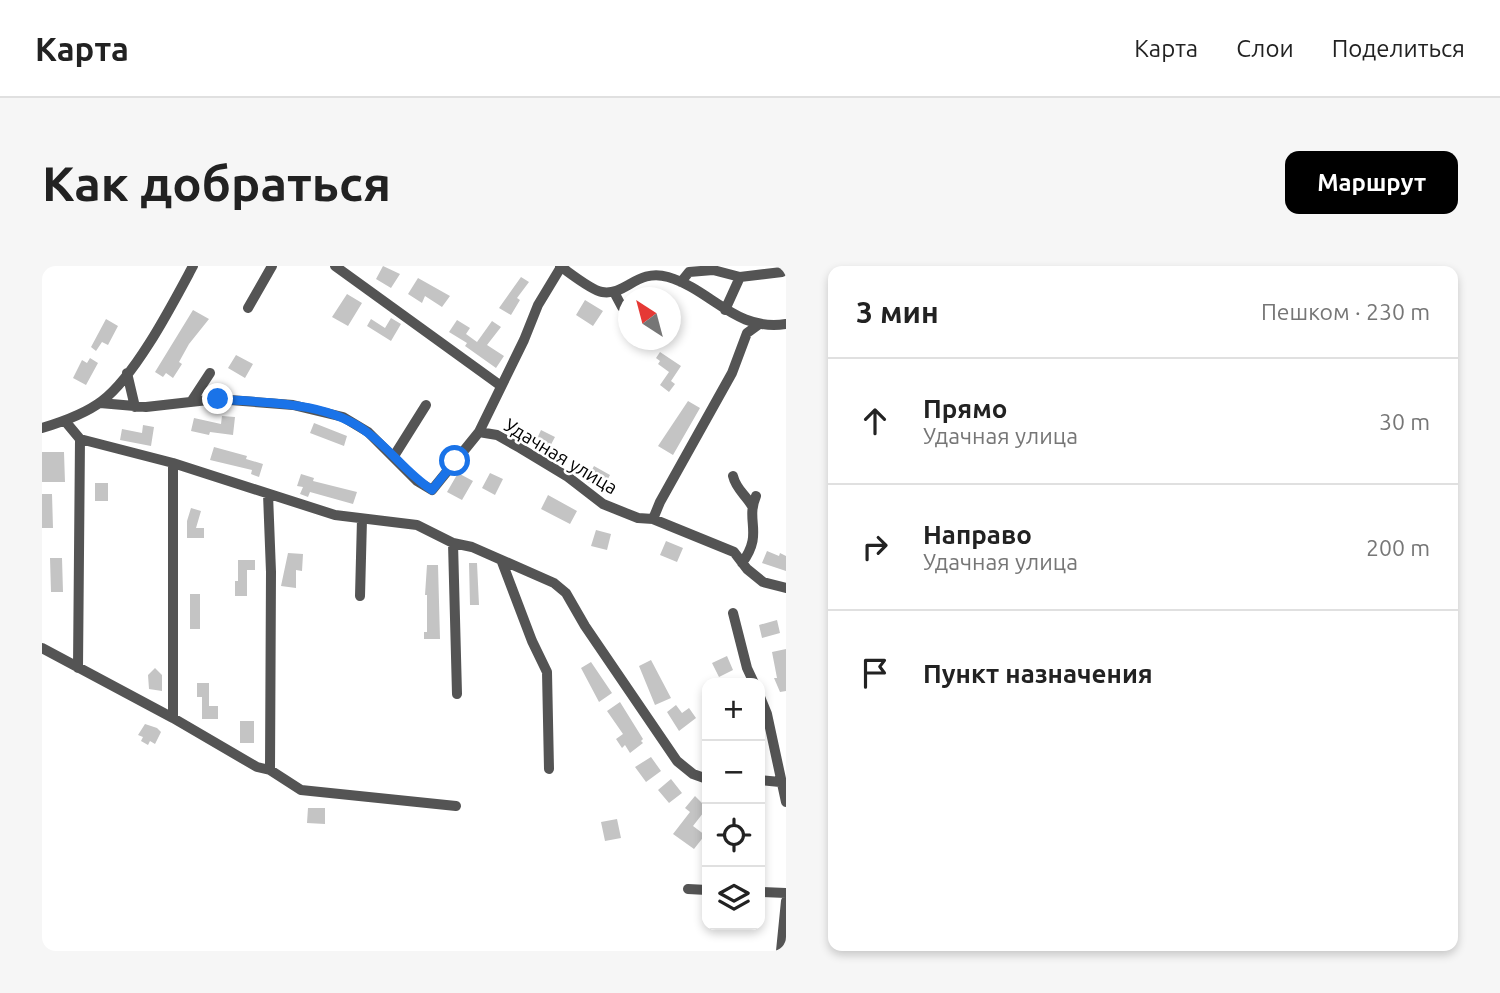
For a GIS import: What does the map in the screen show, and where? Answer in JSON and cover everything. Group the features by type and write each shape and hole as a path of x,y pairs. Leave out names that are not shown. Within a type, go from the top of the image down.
{"street":[{"path":"42,428 65,421 100,402 118,386 173,302 193,266"},
{"path":"248,308 272,266"},
{"path":"335,266 501,386"},
{"path":"479,432 538,305 561,266 599,292 614,292 646,275 659,274 681,282 725,310 758,325 786,324"},
{"path":"681,282 689,272 713,270 740,277 782,272 784,266"},
{"path":"725,310 740,277"},
{"path":"614,292 618,300"},
{"path":"653,519 732,373 747,333 758,325"},
{"path":"127,373 135,407"},
{"path":"191,402 211,373"},
{"name":"Удачная улица","path":"100,402 135,407 218,399 293,405 343,417 368,432 418,481 432,490 479,432 497,435 568,477 603,504 638,518 653,519 734,552 763,582 786,588"},
{"path":"394,456 426,405"},
{"path":"65,421 80,439 173,463 335,515 417,526 554,583 566,593 585,626 677,761 692,774 702,777"},
{"path":"78,668 80,439"},
{"path":"173,463 173,718"},
{"path":"733,475 736,487 754,501 755,537 751,551 742,563"},
{"path":"268,494 271,572 270,770"},
{"path":"360,596 362,519"},
{"path":"453,543 457,694"},
{"path":"502,562 532,641 548,672 549,769"},
{"path":"733,613 752,678"},
{"path":"42,648 173,718 257,767 270,770 301,790 456,806"},
{"path":"765,709 786,802"},
{"path":"765,780 780,782"},
{"path":"688,889 702,890"},
{"path":"765,892 786,893"},
{"path":"781,951 786,901"}],"building":[{"path":"383,266 400,274 391,288 376,279"},
{"path":"521,277 529,282 517,298 520,300 511,315 499,308"},
{"path":"418,278 450,296 442,307 425,296 422,303 408,294"},
{"path":"347,294 362,303 348,326 332,317"},
{"path":"585,300 603,311 593,326 576,315"},
{"path":"193,310 209,319 189,344 179,362 182,364 173,378 166,373 163,377 155,372"},
{"path":"391,318 401,324 391,341 367,326 371,319 385,328"},
{"path":"106,319 118,326 108,345 102,342 96,351 91,347"},
{"path":"457,320 470,328 466,334 477,342 492,321 501,327 487,345 504,356 496,368 465,346 467,343 449,332"},
{"path":"660,352 681,366 671,381 675,384 669,392 660,385 669,372 658,364 660,361 656,358"},
{"path":"236,355 253,364 245,378 228,368"},
{"path":"90,358 98,363 86,385 73,378 82,360 87,363"},
{"path":"688,401 700,408 673,455 658,446"},
{"path":"222,416 235,417 233,435 210,432 209,435 191,431 194,418 221,424"},
{"path":"314,423 347,436 344,446 310,433"},
{"path":"143,425 154,427 151,446 120,440 122,429 142,433"},
{"path":"541,430 555,437 547,452 534,445"},
{"path":"214,447 247,456 246,459 263,464 259,477 251,474 252,470 210,460"},
{"path":"42,452 64,452 65,482 42,482"},
{"path":"594,466 610,475 602,490 586,481"},
{"path":"458,473 473,481 462,500 447,492"},
{"path":"490,473 503,479 495,495 482,488"},
{"path":"301,474 314,478 313,481 357,492 353,504 310,492 308,497 300,494 303,487 297,486"},
{"path":"95,483 108,483 108,501 95,501"},
{"path":"42,494 52,494 53,528 42,528"},
{"path":"548,495 577,511 570,524 541,509"},
{"path":"191,508 201,511 196,528 204,528 204,538 187,538 187,521"},
{"path":"596,530 611,534 607,550 591,546"},
{"path":"666,541 683,548 677,562 660,555"},
{"path":"767,551 786,556 786,571 762,563"},
{"path":"288,553 303,554 302,571 296,570 296,588 281,586"},
{"path":"50,558 62,558 63,592 51,592"},
{"path":"238,560 255,560 255,570 247,570 247,596 235,596"},
{"path":"469,563 477,563 479,605 470,605"},
{"path":"427,565 438,565 440,639 424,639 424,632 427,632"},
{"path":"190,594 200,594 200,629 190,629"},
{"path":"777,620 780,633 762,638 759,625"},
{"path":"786,649 786,691 780,692 774,678 777,678 772,652"},
{"path":"727,656 733,670 719,677 712,663"},
{"path":"651,660 671,698 655,705 639,666"},
{"path":"591,662 612,693 599,702 581,668"},
{"path":"155,668 162,675 162,691 149,689 148,675"},
{"path":"197,683 209,683 209,706 218,706 218,719 202,719 202,697 197,697"},
{"path":"620,702 643,739 643,743 630,753 625,745 622,748 616,739 623,734 607,711"},
{"path":"676,705 682,713 689,708 696,718 679,731 667,712"},
{"path":"240,721 254,721 254,743 240,743"},
{"path":"145,724 161,732 155,744 150,741 148,745 141,741 143,737 138,735"},
{"path":"651,757 661,771 646,782 635,767"},
{"path":"671,779 682,793 669,803 658,790"},
{"path":"695,796 702,803 702,814 693,826 702,833 702,839 694,849 673,834 690,812 685,808"},
{"path":"308,808 325,808 325,824 307,823"},
{"path":"617,819 621,838 605,841 601,822"}],"route":[{"path":"218,399 293,405 343,417 368,432 403,468 432,490 455,461"}]}
